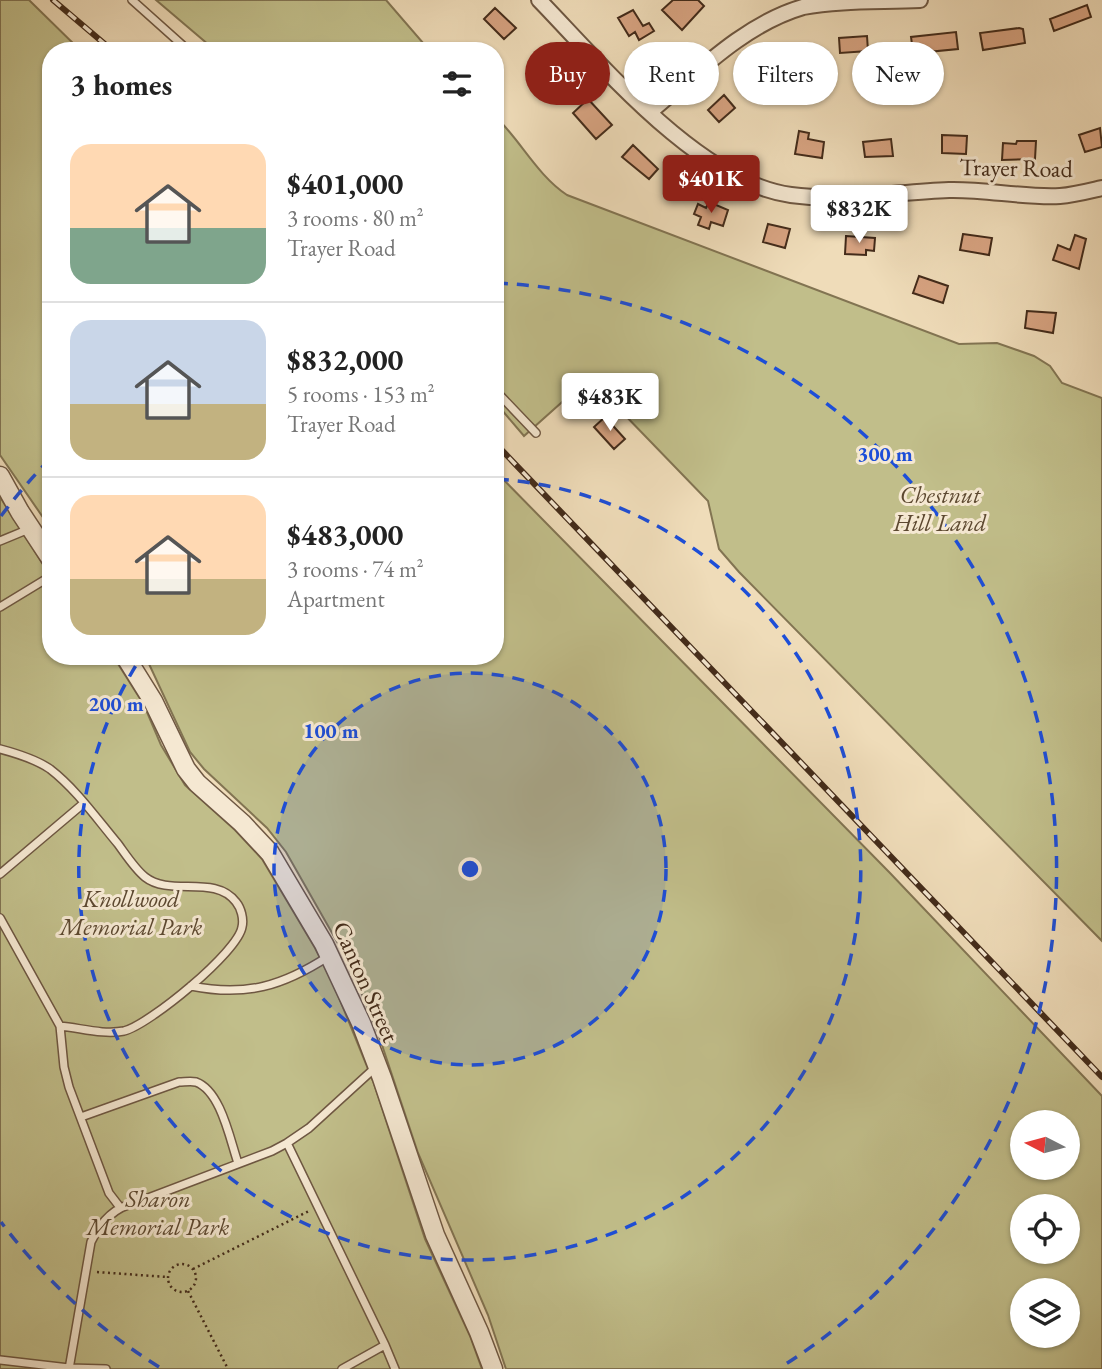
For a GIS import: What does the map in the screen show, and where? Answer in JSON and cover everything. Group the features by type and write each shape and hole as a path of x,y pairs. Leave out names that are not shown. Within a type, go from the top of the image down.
{"street":[{"name":"Trayer Road","path":"539,0 650,112 708,160 755,187 787,195 826,199 969,190 1060,196 1102,188"},
{"path":"650,112 712,60 773,18 805,6 838,2 920,0"},
{"path":"0,476 42,546"},
{"name":"Canton Street","path":"131,665 153,701 186,769 197,783 242,823 270,853 296,893 330,956 377,1066 427,1215 493,1369"}],"lane":[{"path":"132,0 179,42"},
{"path":"504,399 536,433"},
{"path":"0,541 30,528"},
{"path":"0,607 42,582"},
{"path":"0,750 48,768 84,803 146,878 164,885 217,890 228,894 236,902 243,918 237,938 191,986 135,1027 124,1031 98,1031 60,1026"},
{"path":"0,874 84,803"},
{"path":"0,918 60,1026 64,1067 109,1193 119,1206"},
{"path":"191,986 229,991 261,988 300,974 330,956"},
{"path":"69,1368 92,1242 96,1231 119,1206 135,1203 287,1143 310,1128 377,1066"},
{"path":"81,1117 179,1082 194,1081 208,1089 218,1103 238,1163"},
{"path":"287,1143 395,1369"},
{"path":"342,1369 385,1345"},
{"path":"0,1360 69,1368 106,1369"}],"path":[{"path":"193,1269 318,1207"},
{"path":"178,1264 186,1264 193,1269 196,1283 188,1291 180,1293 172,1289 167,1277 171,1269 178,1264"},
{"path":"86,1271 167,1277"},
{"path":"188,1291 228,1369"}],"green space":[{"path":"0,0 29,0 72,42 42,42 42,516 0,455"},
{"path":"156,0 386,0 422,42 205,42"},
{"name":"Chestnut Hill Land","path":"504,126 547,178 567,195 959,344 997,343 1034,356 1050,366 1062,383 1102,398 1102,941 739,572 719,549 708,501 589,378 524,436 504,413"},
{"path":"504,480 890,873 1102,1096 1102,1369 506,1369 488,1315 418,1153 377,1030 348,961 286,852 267,828 204,769 190,752 149,665 504,665"},
{"name":"Sharon Memorial Park","path":"0,497 42,563 42,665 119,665 144,705 161,745 185,785 235,830 262,859 315,948 333,983 373,1081 425,1239 470,1336 482,1369 0,1369"}],"building":[{"path":"673,0 698,0 704,6 682,30 662,10"},
{"path":"1087,5 1091,17 1054,31 1050,19"},
{"path":"495,8 516,28 504,39 484,19"},
{"path":"633,10 643,26 649,23 654,31 639,40 635,32 629,36 618,18"},
{"path":"1023,29 1025,43 983,50 980,33"},
{"path":"956,32 958,49 944,50 944,42 912,42 911,37"},
{"path":"867,36 867,42 852,42 852,52 840,53 839,38"},
{"path":"724,95 735,108 719,122 708,110 713,105 719,105 719,100"},
{"path":"582,105 594,105 612,125 596,139 573,113"},
{"path":"1100,128 1102,147 1085,152 1079,135"},
{"path":"799,131 809,133 808,139 824,142 822,158 795,154"},
{"path":"942,135 967,136 966,154 942,153"},
{"path":"891,139 893,156 865,157 863,142"},
{"path":"1017,141 1036,141 1035,159 1002,160 1003,143 1016,144"},
{"path":"633,145 658,169 649,179 622,157"},
{"path":"709,202 728,210 723,226 711,222 709,229 698,225 701,217 694,214 698,204 706,208"},
{"path":"768,224 790,229 785,248 763,242"},
{"path":"963,234 992,238 989,255 960,250"},
{"path":"1075,235 1086,239 1079,269 1053,260 1058,245 1070,250"},
{"path":"846,236 875,238 874,251 866,250 866,255 845,254"},
{"path":"919,276 948,286 943,303 913,293"},
{"path":"1027,311 1056,313 1053,333 1025,328"},
{"path":"605,417 625,439 614,449 594,427"}],"railway":[{"path":"53,0 102,42"},
{"path":"504,452 1102,1077"}],"park label":[{"name":"Knollwood Memorial Park","path":"131,913"}]}
